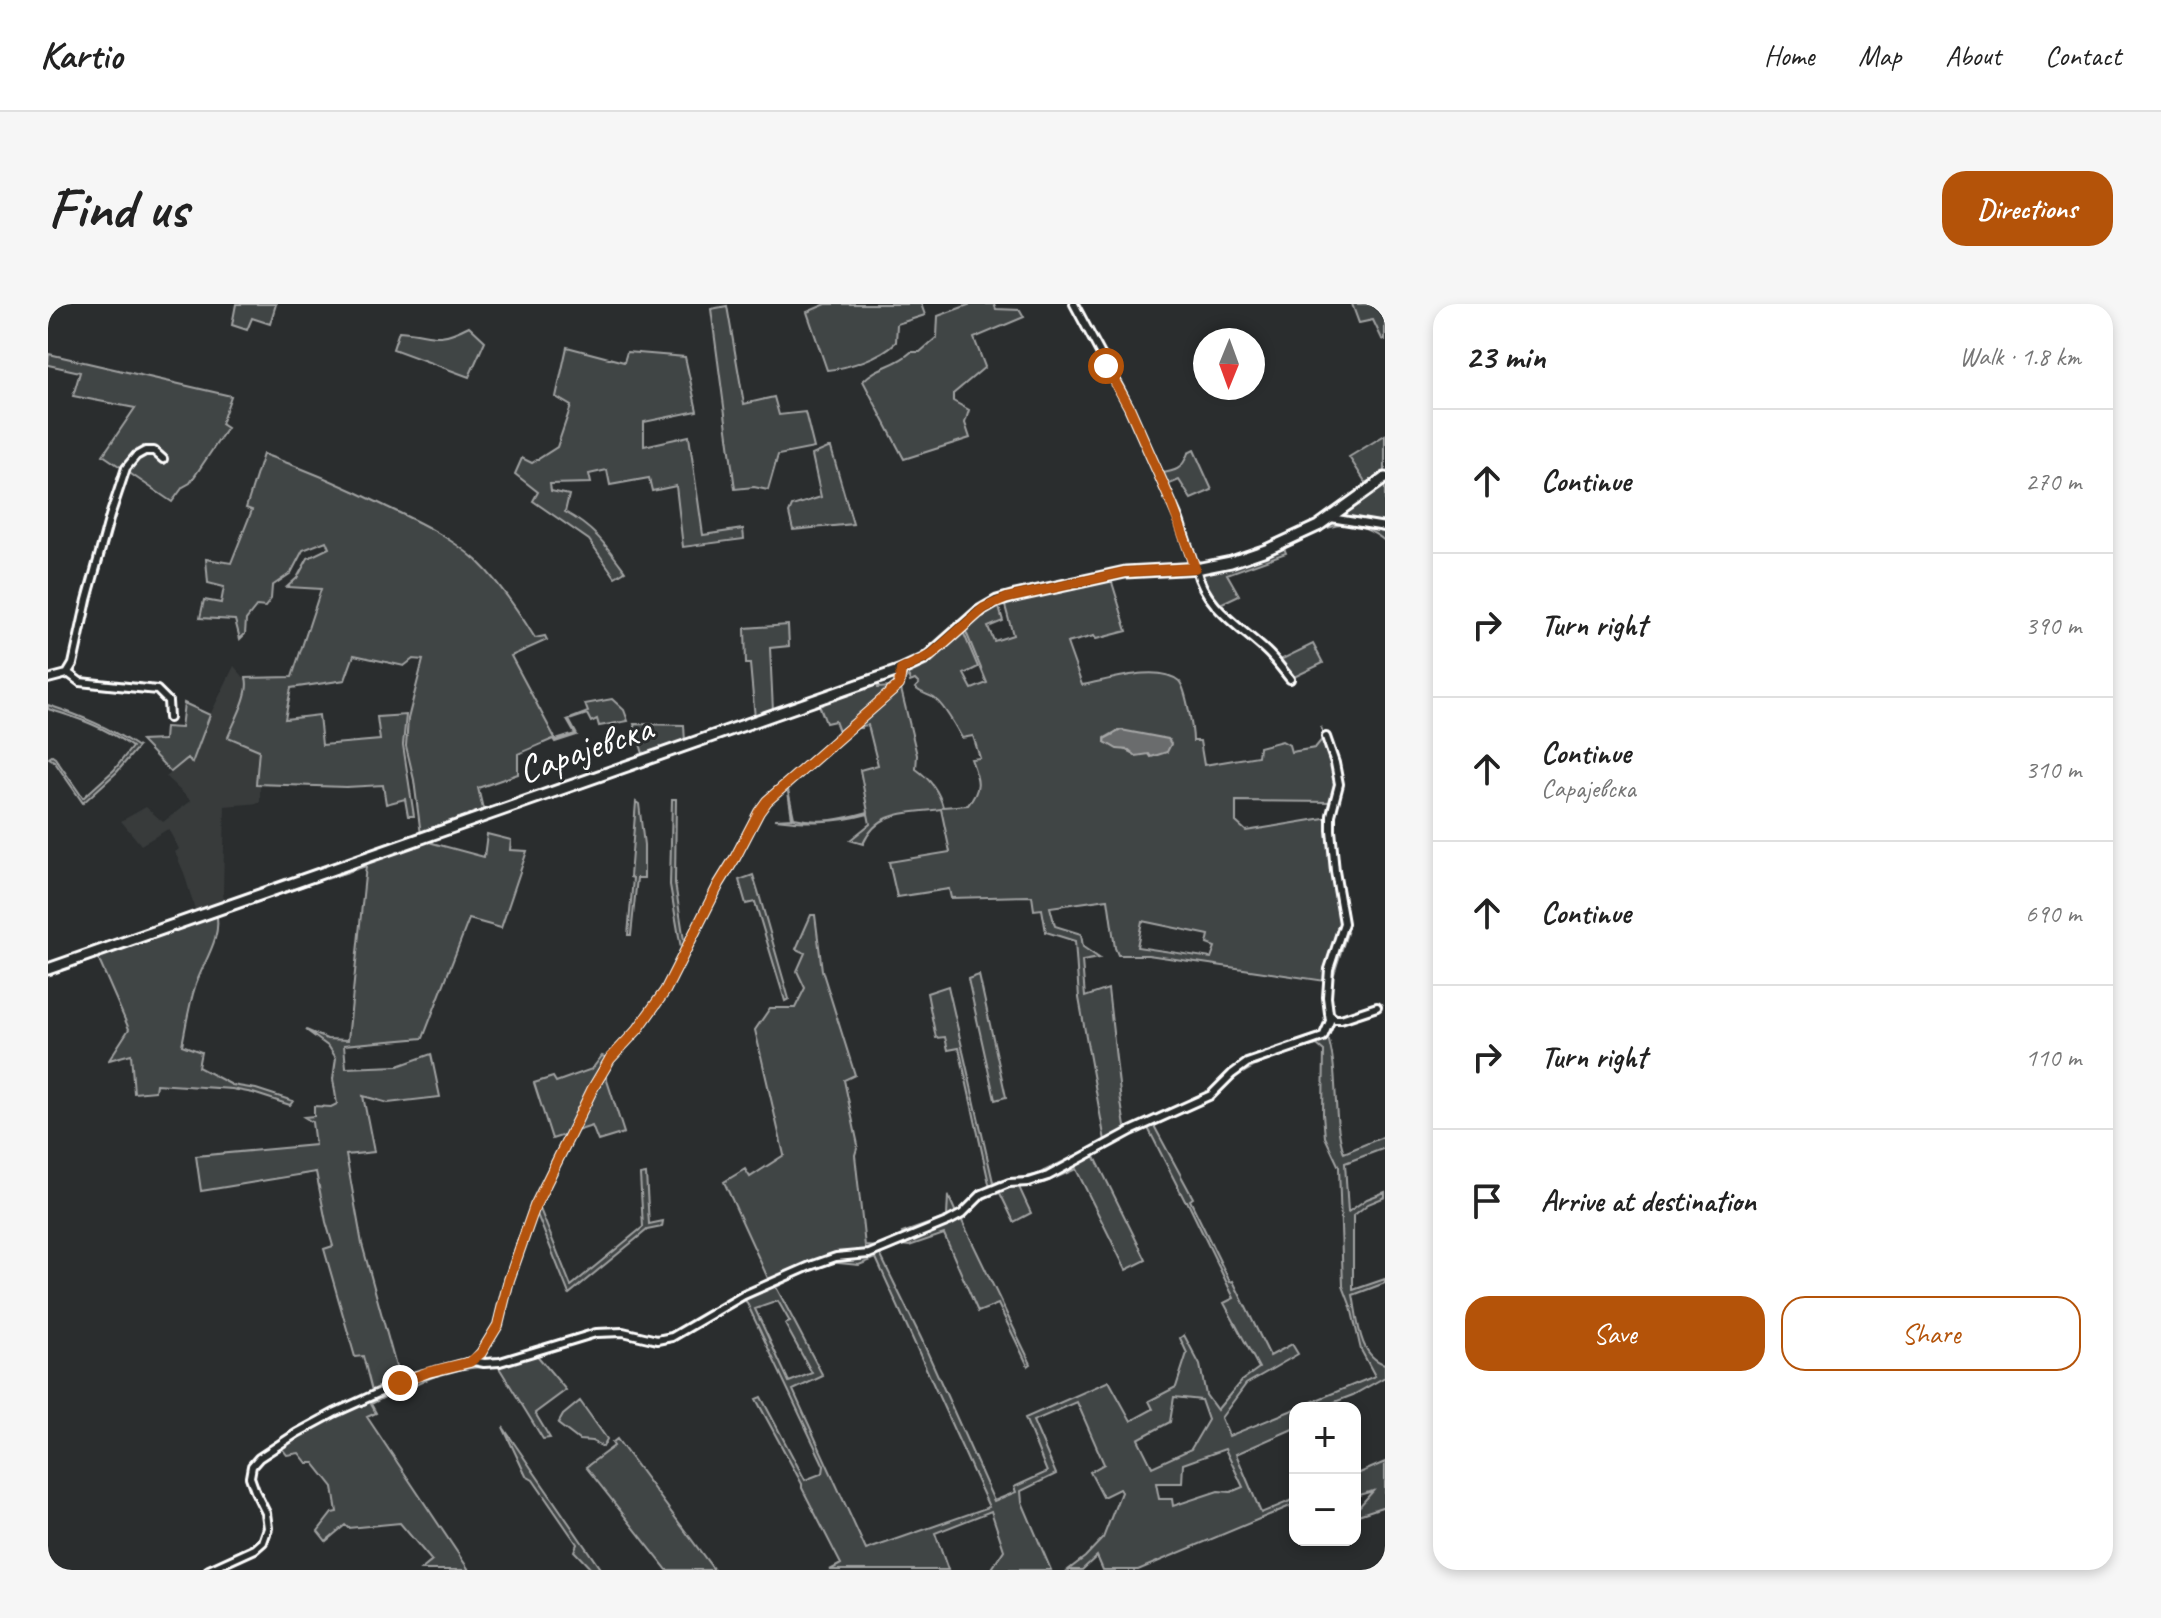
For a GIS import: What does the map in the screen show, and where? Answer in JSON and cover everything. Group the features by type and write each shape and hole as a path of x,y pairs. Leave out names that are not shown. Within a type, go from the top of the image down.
{"main road":[{"name":"Сарајевска","path":"48,969 901,670 931,655 984,608 1007,598 1125,572 1195,568 1243,558 1289,540 1331,518 1385,478"}],"street":[{"path":"1074,304 1129,407 1179,520 1202,587 1219,610 1269,653 1290,679"},
{"path":"48,679 68,673 73,664 87,600 126,468 145,451 154,451 163,459"},
{"path":"1331,518 1385,527"},
{"path":"474,1361 498,1325 527,1225 593,1088 610,1059 638,1029 665,991 759,812 767,801 899,685 901,670"},
{"path":"68,673 80,682 157,690 168,701 169,718"},
{"path":"209,1570 260,1547 266,1538 267,1518 250,1477 252,1466 259,1458 318,1421 351,1405 416,1376 474,1361 500,1362 596,1333 623,1332 657,1340 672,1337 744,1295 800,1270 829,1259 863,1256 880,1250 955,1218 982,1194 1009,1183 1029,1182 1048,1176 1144,1125 1211,1095 1247,1063 1318,1040 1329,1025 1327,978 1343,928 1344,914 1337,886 1331,830 1338,773 1326,737"},
{"path":"1329,1014 1341,1019 1377,1007"}],"shaded area":[{"path":"236,304 276,304 270,324 252,318 247,330 232,325"},
{"path":"826,304 921,304 925,315 897,324 896,342 882,352 845,367 827,370 807,312"},
{"path":"971,304 994,304 996,309 1020,310 1024,317 974,338 985,367 953,394 953,401 969,410 965,423 970,438 904,459 863,381 911,352 920,352 937,337 938,316"},
{"path":"1352,304 1385,304 1385,340 1373,320 1359,323"},
{"path":"727,306 744,404 774,397 779,415 805,412 814,448 778,455 768,490 754,487 735,489 711,309"},
{"path":"469,326 485,341 469,377 393,349 399,331 441,336"},
{"path":"567,347 624,362 627,352 685,357 697,411 644,422 644,446 689,436 703,535 743,529 744,539 683,547 676,486 652,491 649,478 610,485 607,470 589,474 591,483 550,484 551,491 569,495 565,512 599,538 625,571 615,577 589,540 533,501 538,492 515,474 522,458 532,463 557,447 571,406 556,397"},
{"path":"49,354 231,396 221,424 227,428 190,483 172,502 103,455 135,408 73,396 80,372 48,365"},
{"path":"1385,435 1385,474 1358,494 1355,492 1366,483 1349,457"},
{"path":"831,448 853,524 793,530 789,513 792,506 821,497 812,455"},
{"path":"1194,450 1212,490 1191,499 1179,480 1165,486 1159,474 1178,469 1188,453"},
{"path":"263,454 411,518 445,537 476,560 508,597 535,638 545,636 547,640 511,656 556,740 575,734 567,720 588,712 585,704 612,699 624,710 628,721 599,726 597,719 591,722 587,714 569,720 577,735 555,742 553,739 518,754 518,774 478,788 484,813 421,835 406,746 408,719 423,660 413,659 404,666 354,655 345,680 291,688 285,719 319,715 322,745 380,740 377,717 406,715 403,745 414,816 408,816 405,799 386,804 383,785 256,784 259,750 228,737 244,699 246,678 292,677 321,589 287,587 297,578 308,558 329,548 326,541 303,550 291,573 272,586 271,599 265,607 257,606 246,620 245,634 240,639 235,620 200,618 204,600 221,603 224,587 208,583 206,559 231,563 252,510 246,508"},
{"path":"1385,482 1385,524 1341,518 1342,513"},
{"path":"1333,521 1385,529 1385,541 1358,526 1334,526 1284,548 1286,553 1227,574 1239,595 1218,605 1206,591 1199,573 1201,571"},
{"path":"1111,579 1127,631 1067,643 1082,685 1145,673 1158,673 1179,681 1187,700 1193,741 1200,741 1204,765 1258,756 1259,747 1282,741 1289,745 1291,752 1315,748 1324,737 1321,727 1337,777 1333,802 1236,801 1236,822 1246,831 1330,817 1342,934 1347,933 1334,974 1329,974 1325,981 1148,955 1118,955 1108,899 1050,907 1055,926 1081,934 1083,947 1099,958 1082,961 1085,997 1108,989 1126,1133 1092,1151 1146,1260 1126,1270 1076,1169 1044,1183 1042,1179 1018,1185 1031,1213 1014,1222 1000,1193 978,1203 962,1221 1031,1364 1028,1366 998,1304 978,1312 944,1234 909,1246 895,1244 904,1237 902,1233 947,1217 948,1195 956,1213 990,1188 959,1048 948,1050 945,1037 936,1038 927,993 948,986 993,1182 1036,1175 1105,1141 1079,998 1075,941 1046,932 1042,909 1034,910 1032,896 951,898 949,889 897,897 889,862 950,852 941,809 886,819 877,824 863,844 850,840 870,824 868,814 813,821 868,812 860,770 878,765 868,725 852,728 893,692 901,689 917,755 916,769 933,786 943,807 968,805 976,793 978,782 971,759 980,758 973,736 962,738 942,706 915,688 919,684 915,680 910,682 904,673 962,629 978,667 964,674 972,689 987,683 964,627 998,604 1003,621 988,627 994,641 1013,635 1004,602","holes":["1117,731 1169,740 1146,754 1134,753 1105,742 1105,738","1142,921 1209,935 1207,944 1215,947 1211,958 1137,947"]},
{"path":"788,625 789,646 770,648 773,711 755,718 750,664 746,664 745,628"},
{"path":"1313,644 1323,663 1292,678 1278,661"},
{"path":"234,666 248,682 246,693 260,750 256,784 260,784 260,803 225,806 223,893 224,900 229,901 196,913 175,852 179,849 168,829 141,845 121,821 146,807 163,822 191,801 166,777 189,758 193,762 210,715"},
{"path":"878,681 878,688 890,687 890,691 840,734 835,721 826,723 818,702"},
{"path":"184,703 210,715 192,763 188,758 171,772 141,741 164,740 165,727 181,728"},
{"path":"48,705 94,723 138,747 117,772 83,803 49,758 55,758 83,798 114,770 132,747 92,724 48,709"},
{"path":"634,724 684,725 685,742 644,757"},
{"path":"1121,730 1168,739 1171,744 1167,752 1151,757 1149,754 1136,756 1129,750 1117,749 1105,742 1106,738"},
{"path":"787,785 794,818 813,821 775,819 792,818"},
{"path":"672,799 676,799 675,883 685,947 682,954 670,885"},
{"path":"636,802 639,804 644,845 644,878 637,878 631,935 628,935 633,878 630,877"},
{"path":"487,834 511,840 510,850 527,851 501,928 469,919 423,1038 344,1045 346,1068 398,1066 431,1054 440,1097 388,1103 363,1096 374,1152 346,1155 362,1244 400,1381 373,1395 363,1356 355,1357 324,1249 333,1246 316,1172 201,1191 196,1156 315,1145 312,1122 304,1117 314,1116 314,1106 331,1107 337,1104 333,1079 336,1058 329,1047 306,1030 327,1039 348,1040 366,866 327,879 326,875 438,835 432,843 484,857"},
{"path":"753,875 789,999 785,1001 755,902 746,904 739,880"},
{"path":"216,913 217,931 195,987 182,1045 201,1052 198,1067 232,1085 293,1101 290,1105 232,1089 156,1084 155,1091 134,1093 131,1054 109,1060 129,1029 98,958 51,974 49,971"},
{"path":"811,915 815,915 822,970 855,1075 844,1080 858,1145 855,1155 865,1246 882,1247 878,1250 994,1501 1016,1492 1014,1487 1047,1472 1025,1418 1109,1381 1131,1421 1153,1409 1149,1401 1176,1387 1187,1353 1180,1338 1184,1335 1200,1365 1206,1395 1217,1410 1241,1381 1259,1368 1224,1303 1234,1298 1147,1126 1152,1122 1270,1356 1292,1344 1298,1354 1246,1384 1221,1418 1229,1436 1289,1411 1289,1431 1236,1454 1261,1513 1289,1501 1289,1507 1138,1570 1103,1570 1097,1556 1082,1570 1068,1570 1103,1538 1121,1492 1119,1489 1103,1497 1090,1472 1104,1464 1077,1402 1033,1421 1056,1474 1021,1491 1022,1502 1051,1570 991,1570 1004,1550 991,1511 935,1533 948,1570 830,1570 841,1564 756,1399 761,1397 805,1480 823,1473 824,1466 744,1297 771,1285 724,1182 745,1169 750,1177 784,1155 755,1030 770,1008 795,1008 805,988 797,971 805,953 796,949","holes":["876,1258 989,1507 866,1550 793,1390 823,1376 776,1287 828,1262 859,1265","778,1301 790,1322 785,1324 812,1373 789,1382 755,1309","1174,1397 1201,1400 1208,1420 1191,1449 1152,1467 1138,1439 1170,1422","1225,1449 1243,1487 1231,1492 1218,1491 1173,1506 1172,1499 1159,1499 1156,1483 1182,1483 1183,1464"]},
{"path":"979,975 1006,1097 995,1100 968,979"},
{"path":"1327,1035 1344,1153 1385,1136 1385,1148 1345,1163 1348,1212 1367,1199 1385,1192 1385,1197 1368,1204 1353,1216 1353,1290 1385,1279 1385,1283 1353,1295 1364,1345 1376,1360 1385,1364 1385,1377 1335,1402 1312,1402 1375,1376 1361,1350 1343,1286 1339,1167 1325,1137 1323,1114 1324,1051 1317,1045 1295,1051 1261,1063 1231,1081 1229,1079 1239,1068"},
{"path":"602,1056 611,1059 604,1071 624,1133 598,1141 592,1126 552,1139 534,1083 553,1077 556,1082 592,1069"},
{"path":"646,1174 649,1224 663,1221 662,1227 647,1230 569,1294 535,1209 538,1204 571,1286 643,1227 640,1175"},
{"path":"535,1353 566,1390 535,1413 550,1438 543,1439 498,1366 449,1372 403,1392 400,1389 371,1404 376,1413 367,1417 469,1570 421,1570 432,1561 400,1523 348,1528 345,1525 326,1541 318,1531 332,1513 337,1512 333,1487 314,1463 307,1463 299,1453 287,1455 280,1446 313,1424 423,1374 471,1363 496,1364"},
{"path":"580,1401 607,1439 603,1447 592,1441 579,1440 558,1424 563,1415"},
{"path":"503,1427 601,1570 592,1570 574,1551 577,1544 533,1480 526,1476"},
{"path":"617,1439 714,1570 667,1570 586,1467 614,1446 612,1443"},
{"path":"1385,1462 1385,1506 1361,1514 1361,1505 1373,1491 1361,1494 1361,1472"}],"route":[{"path":"400,1383 451,1365 474,1361 481,1353 498,1325 509,1280 535,1206 593,1088 610,1059 659,1002 719,884 767,801 899,685 901,670 931,655 984,608 1015,596 1125,572 1195,568 1179,520 1129,407 1106,366"}]}
